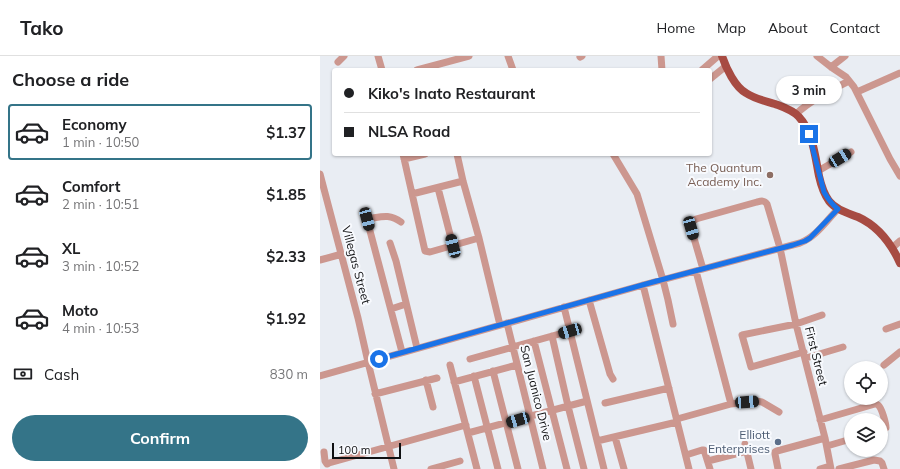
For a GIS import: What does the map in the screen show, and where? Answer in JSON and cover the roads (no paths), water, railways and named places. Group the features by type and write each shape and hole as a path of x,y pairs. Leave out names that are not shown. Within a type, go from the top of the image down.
{"main road":[{"path":"722,56 733,80 746,93 796,114 804,124 809,134 822,186 832,205 874,226 892,248 900,263"}],"street":[{"path":"338,62 344,56"},
{"path":"378,56 381,68"},
{"path":"425,68 469,56"},
{"path":"508,56 512,68"},
{"path":"661,56 662,68"},
{"path":"704,68 718,56"},
{"path":"817,56 846,77 849,81 900,176"},
{"path":"831,67 845,56"},
{"path":"712,77 726,66"},
{"path":"856,92 900,73"},
{"path":"796,114 800,109 825,93 849,81"},
{"path":"818,171 851,152"},
{"name":"San Juanico Drive","path":"457,156 503,324 513,347 543,469"},
{"path":"614,156 637,194 663,280 673,324"},
{"path":"403,157 426,251 430,252 479,238"},
{"name":"Villegas Street","path":"320,174 342,254 394,469"},
{"path":"412,194 463,181"},
{"path":"438,188 453,246"},
{"name":"First Street","path":"700,270 691,228 693,221 696,218 764,201 767,204 780,248 796,324 826,442 830,468"},
{"path":"320,376 588,300 800,243 810,238 838,209"},
{"path":"401,222 392,217 366,215 402,352"},
{"path":"892,248 900,241"},
{"path":"390,243 396,260 417,348"},
{"path":"320,260 342,254"},
{"path":"700,270 731,404"},
{"path":"643,285 689,469"},
{"path":"588,300 610,374 613,379"},
{"path":"391,309 406,304"},
{"path":"564,307 604,469"},
{"path":"822,315 796,324 742,336 751,367 843,347"},
{"path":"886,329 900,324"},
{"path":"470,359 570,331"},
{"path":"552,336 584,469"},
{"path":"534,341 567,469"},
{"path":"888,362 900,352"},
{"path":"450,365 477,469"},
{"path":"454,382 517,365"},
{"path":"493,371 518,469"},
{"path":"474,376 498,469"},
{"path":"375,394 437,378"},
{"path":"426,380 433,406"},
{"path":"605,403 669,388"},
{"path":"468,433 587,401"},
{"path":"597,441 731,404 756,401 762,402 779,412"},
{"path":"844,413 875,404 880,406 882,413"},
{"path":"820,420 844,413"},
{"path":"324,452 326,464 466,425"},
{"path":"615,437 624,469"},
{"path":"778,469 775,452 844,440"},
{"path":"708,461 746,448 751,468 742,469"},
{"path":"686,455 704,450 710,469"},
{"path":"839,469 874,460 880,461 884,469"},
{"path":"431,469 460,461"},
{"path":"820,469 830,468"}],"place":[{"name":"The Quantum Academy Inc.","path":"770,175"},
{"name":"Elliott Enterprises","path":"778,442"}]}
